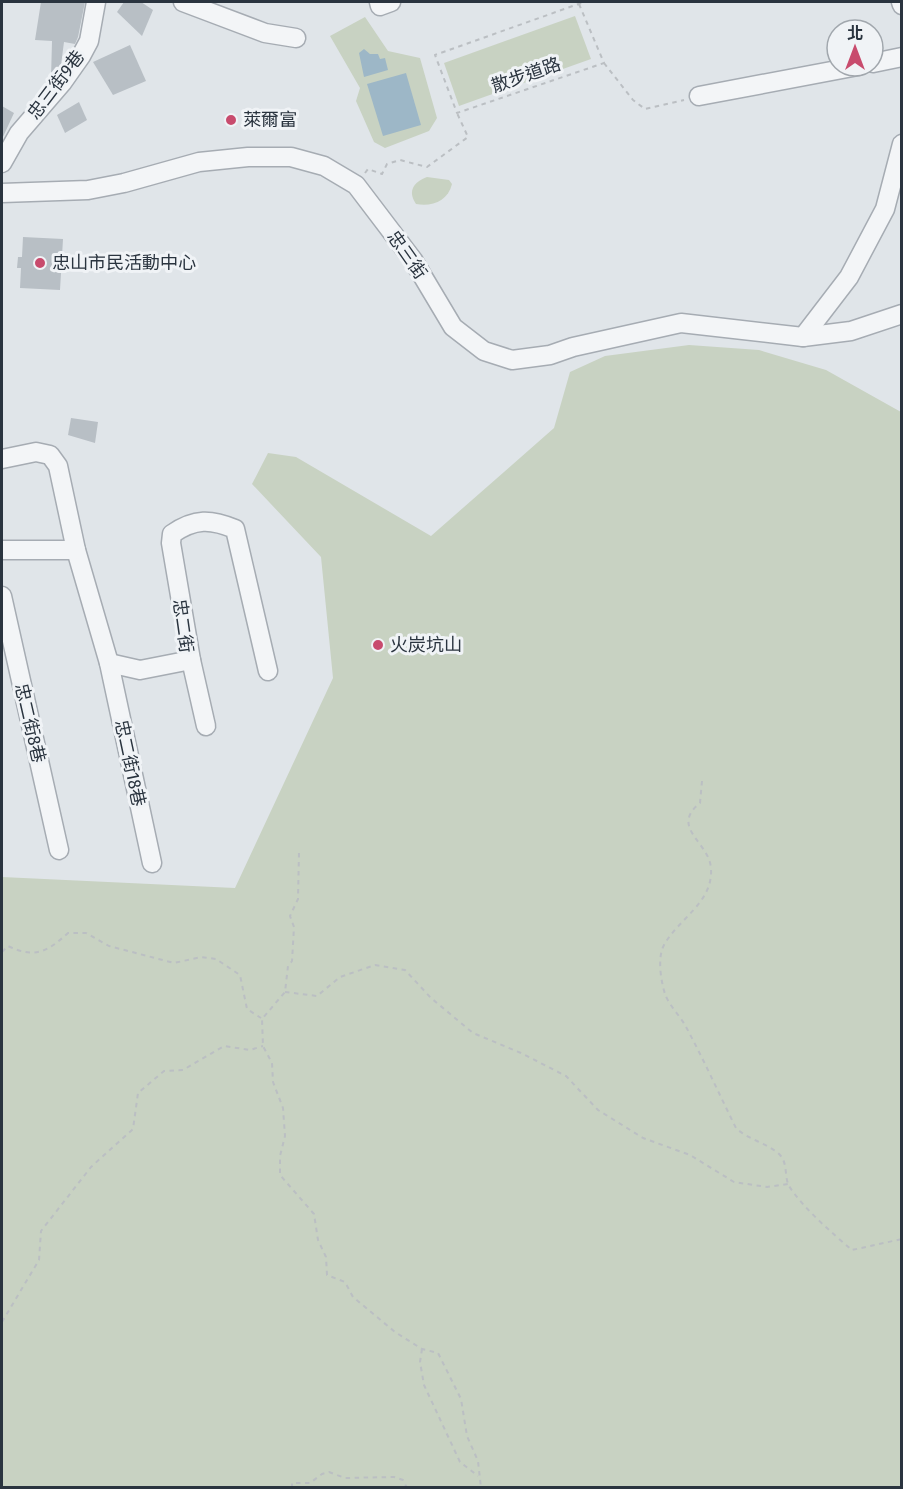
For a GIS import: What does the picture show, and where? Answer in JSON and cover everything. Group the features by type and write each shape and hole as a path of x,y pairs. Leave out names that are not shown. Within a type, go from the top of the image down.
{"street":[{"name":"忠三街9巷","path":"2,163 19,134 62,83 81,56 89,41 96,2"},
{"path":"183,2 265,33 296,38"},
{"path":"379,2 380,6 391,2"},
{"path":"885,61 902,57"},
{"path":"699,96 825,72"},
{"path":"803,337 849,277 885,209 902,144"},
{"name":"忠三街","path":"2,193 88,190 124,183 199,162 248,157 291,157 324,166 356,185 413,260 453,327 484,351 512,360 550,355 573,347 681,323 803,337 851,331 902,314"},
{"path":"2,459 36,452 50,455 58,466 76,550 109,663"},
{"name":"忠二街","path":"109,663 140,670 191,660 171,543 172,534 196,521 214,521 235,529 268,671"},
{"path":"2,550 76,550"},
{"name":"忠二街8巷","path":"2,596 59,850"},
{"path":"191,660 206,726"},
{"name":"忠二街18巷","path":"109,663 152,863"}],"path":[{"path":"356,185 368,169 382,174 387,164 400,160 427,167 468,137 435,55 584,2"},
{"path":"579,4 604,63 633,100 645,109 699,96"},
{"name":"散步道路","path":"458,113 604,63"},
{"path":"702,781 700,803 691,810 688,823 691,834 705,849 711,870 708,889 692,915 674,931 663,947 660,969 666,996 684,1024 736,1128 745,1137 781,1156 786,1167 788,1184 830,1231 852,1250 902,1239"},
{"path":"299,853 298,899 290,916 294,927 292,962 288,966 285,992 262,1019 263,1046 272,1063 273,1082 283,1108 285,1136 280,1156 280,1175 314,1214 318,1240 326,1257 327,1275 345,1282 353,1297 395,1332 422,1349 438,1353 446,1365 461,1399 467,1436 478,1461 481,1488"},
{"path":"2,952 8,946 22,953 48,951 68,933 86,933 109,946 174,963 201,957 216,959 240,975 247,1009 262,1019"},
{"path":"285,992 317,996 340,977 375,966 405,970 431,998 472,1033 566,1076 598,1110 643,1138 690,1155 734,1182 767,1187 788,1184"},
{"path":"2,1322 39,1260 41,1231 90,1167 134,1129 138,1093 164,1071 183,1070 224,1046 249,1050 263,1046"},
{"path":"422,1349 420,1362 424,1384 460,1462 479,1476"},
{"path":"292,1488 292,1483 310,1483 328,1472 345,1478 394,1477 403,1480 408,1488"}],"green space":[{"path":"575,16 591,59 459,106 444,63"},
{"path":"365,17 388,51 420,58 437,118 429,131 385,148 374,142 356,101 360,88 330,36"},
{"path":"427,177 449,180 452,184 450,190 443,199 428,205 416,204 412,195 413,188 415,184"},
{"path":"689,345 759,350 826,370 901,412 901,1487 2,1487 2,877 235,888 333,678 321,557 252,484 268,453 296,457 431,536 554,428 570,372 605,356"}],"water":[{"path":"364,49 370,54 378,54 380,59 385,58 388,70 364,77 359,53"},
{"path":"406,73 421,125 383,136 367,84"}],"building":[{"path":"41,2 85,2 75,44 64,42 61,65 51,78 52,41 35,40"},
{"path":"124,2 141,2 153,10 142,36 117,12"},
{"path":"130,45 146,81 113,95 93,62"},
{"path":"79,102 87,120 65,133 57,115"},
{"path":"2,106 14,113 2,139"},
{"name":"忠山市民活動中心","path":"23,237 63,239 60,290 20,288 21,268 17,268 18,257 22,257"},
{"path":"71,418 98,422 95,443 68,435"}],"place":[{"name":"萊爾富","path":"231,120"},
{"name":"忠山市民活動中心","path":"40,263"},
{"name":"火炭坑山","path":"378,645"}]}
